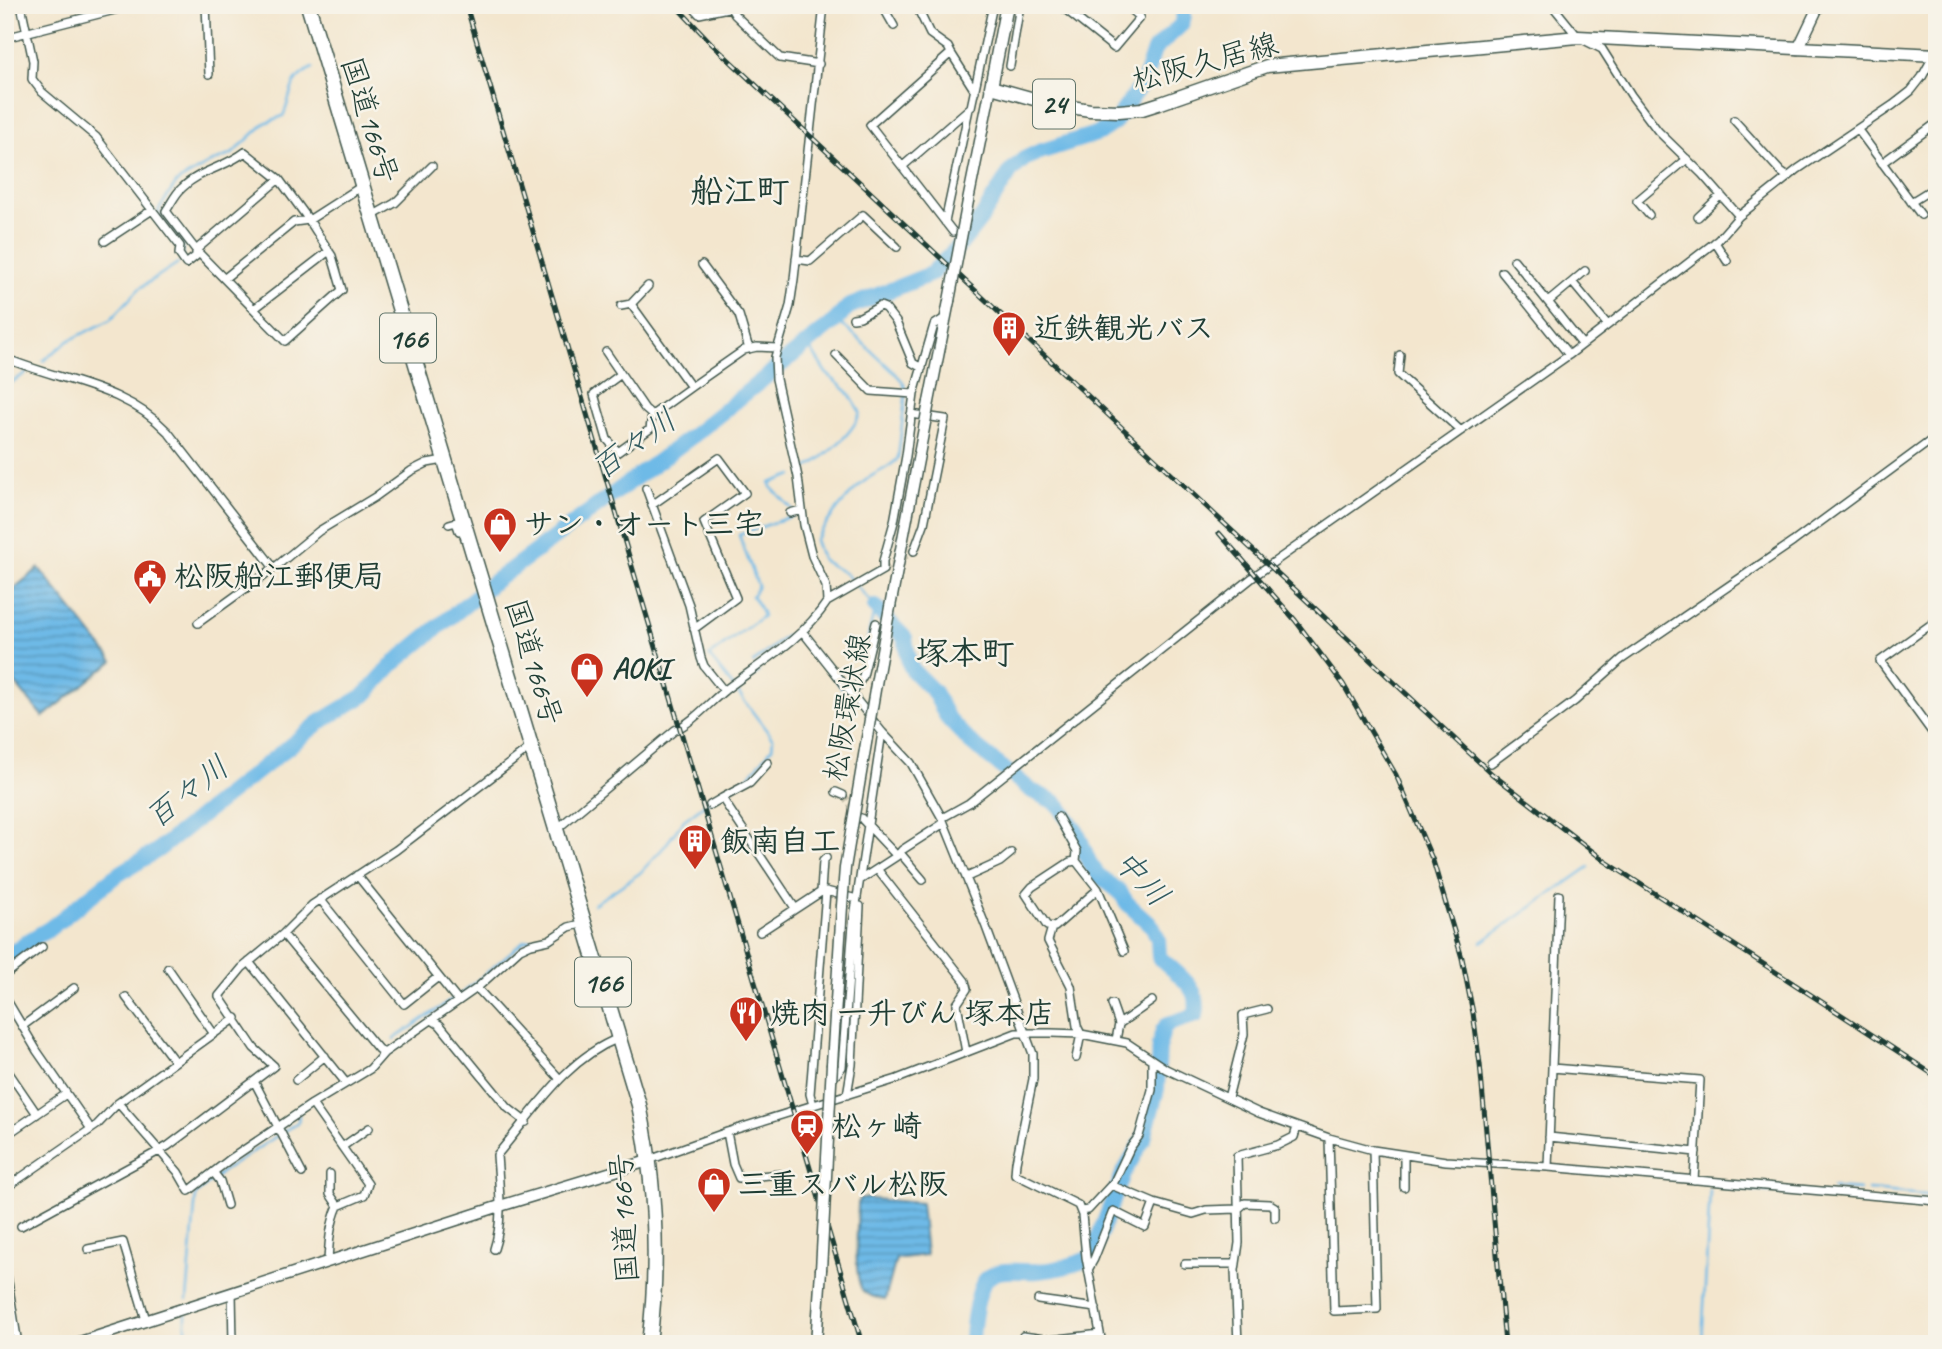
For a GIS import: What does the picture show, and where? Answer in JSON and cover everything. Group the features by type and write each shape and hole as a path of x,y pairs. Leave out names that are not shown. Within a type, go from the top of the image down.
{"highway":[{"name":"国道166号","path":"308,5 639,1105 655,1220 653,1306 649,1344"}],"main road":[{"name":"24","path":"991,87 1007,5"},
{"path":"1798,48 1819,5"},
{"name":"松阪久居線","path":"991,87 1052,104 1119,111 1142,108 1197,92 1267,66 1578,37 1935,55"},
{"name":"松阪環状線","path":"816,1344 845,869 865,742 991,87"},
{"path":"74,1344 648,1161"}],"street":[{"path":"21,5 33,61 32,79 42,92 96,137 180,246 179,254 186,264 196,256 196,250 279,179"},
{"path":"5,38 108,9 134,5"},
{"path":"206,5 209,74"},
{"path":"691,5 699,15 742,5"},
{"path":"824,5 790,306 775,360 776,379 798,477 795,512 825,586 827,602"},
{"path":"882,5 894,26"},
{"path":"916,5 930,34 948,47 975,91"},
{"path":"945,222 993,5"},
{"path":"1010,66 1020,5"},
{"path":"1060,5 1114,48 1140,17 1126,5"},
{"path":"1552,5 1578,37 1602,49 1658,131 1739,216"},
{"path":"729,6 780,58 819,64"},
{"path":"951,53 870,125 953,232"},
{"path":"860,879 899,855 902,850 999,780 1257,574 1569,355 1714,242 1739,216 1788,177 1820,153 1858,131 1911,91 1935,55"},
{"path":"903,166 969,109"},
{"path":"1734,120 1788,177"},
{"path":"1882,163 1935,124 1937,126"},
{"path":"1858,131 1921,215"},
{"path":"246,152 279,179 329,251 342,290 285,341 196,250 166,211 181,188 246,152"},
{"path":"1649,215 1637,201 1686,159"},
{"path":"372,216 395,202 432,166"},
{"path":"225,278 294,222 309,220 362,186"},
{"path":"1911,202 1937,186"},
{"path":"1698,217 1721,195"},
{"path":"105,241 152,210"},
{"path":"796,259 810,261 863,215 897,247"},
{"path":"1714,242 1727,261"},
{"path":"254,309 329,251"},
{"path":"1514,260 1582,344"},
{"path":"702,265 739,315 749,349"},
{"path":"1548,302 1585,271"},
{"path":"1502,272 1569,355"},
{"path":"1572,282 1607,324"},
{"path":"621,306 631,304 649,286"},
{"path":"631,304 691,387"},
{"path":"853,318 880,306 886,307 896,322 913,363 922,368"},
{"path":"557,829 729,687 802,631 827,602 883,570 894,522 912,394 934,325 946,318"},
{"path":"621,374 594,394 607,439 618,452 650,429 652,415 744,350 777,348"},
{"path":"606,352 645,409 652,415"},
{"path":"836,355 871,391 912,394"},
{"path":"1400,355 1398,374 1461,430"},
{"path":"5,358 114,394 148,413 177,443 274,569"},
{"path":"911,414 945,419 924,524 914,551"},
{"path":"1491,763 1575,701 1622,659 1793,542 1937,436"},
{"path":"652,505 719,458 745,493 704,522 736,598 694,629"},
{"path":"198,623 274,569 319,531 411,471 427,463 445,460"},
{"path":"646,488 689,605 704,666 729,687"},
{"path":"449,524 456,522 464,546 477,563"},
{"path":"1937,620 1880,661 1937,739"},
{"path":"852,693 863,676 876,623"},
{"path":"802,631 882,732 911,763 943,820 967,877 1033,1054 1033,1079 1016,1162 1016,1174 1078,1205 1102,1344"},
{"path":"830,1082 842,1067 853,923 882,732"},
{"path":"21,1226 160,1151 274,1066 254,1048 219,996 249,962 320,899 396,850 532,746"},
{"path":"710,805 750,783 768,764"},
{"path":"722,798 795,908"},
{"path":"1058,817 1077,851 1076,861 1098,889 1124,951"},
{"path":"861,818 923,880"},
{"path":"967,877 1000,862 1011,853"},
{"path":"813,1105 810,1094 824,892 823,861 826,858"},
{"path":"1076,861 1070,862 1032,887 1026,894 1047,926 1055,927 1068,918 1098,889"},
{"path":"877,869 965,981 967,989 957,1004 966,1052"},
{"path":"357,875 455,998"},
{"path":"847,1095 852,1065 860,879"},
{"path":"760,932 824,892 857,899"},
{"path":"1548,1167 1559,895"},
{"path":"320,899 404,1004 438,977"},
{"path":"118,1102 178,1172 189,1191 281,1131 312,1104 370,1069 384,1053 432,1020 455,998 477,988 520,949 549,940 569,927 586,922"},
{"path":"1052,927 1048,940 1071,986 1077,1026 1081,1034 1076,1058"},
{"path":"283,934 377,1049 384,1053"},
{"path":"5,975 42,947"},
{"path":"249,962 346,1083"},
{"path":"168,968 214,1034"},
{"path":"24,1025 74,988"},
{"path":"477,988 559,1078"},
{"path":"5,997 37,1051 90,1129"},
{"path":"126,997 175,1062"},
{"path":"1119,1024 1152,1001"},
{"path":"1112,1004 1119,1024 1116,1040"},
{"path":"1228,1098 1244,1034 1243,1015 1268,1009"},
{"path":"5,1178 9,1185 90,1129 118,1102 236,1018"},
{"path":"432,1020 440,1025 508,1108 526,1122"},
{"path":"648,1161 727,1132 847,1095 1016,1033 1081,1034 1133,1046 1166,1069 1228,1098 1297,1127 1373,1150 1404,1156 1937,1201"},
{"path":"494,1250 500,1206 497,1156 559,1078 604,1044 620,1038"},
{"path":"296,1080 325,1056"},
{"path":"1081,1211 1088,1209 1111,1185 1139,1136 1152,1090 1153,1061"},
{"path":"5,1067 37,1114"},
{"path":"1552,1068 1700,1080 1695,1180"},
{"path":"254,1080 302,1172"},
{"path":"5,1136 66,1094"},
{"path":"312,1104 368,1184 364,1195 338,1206 328,1241 328,1261"},
{"path":"1238,1344 1237,1156 1278,1145 1294,1137 1297,1127"},
{"path":"342,1147 369,1128"},
{"path":"727,1132 738,1178 779,1174"},
{"path":"1549,1137 1696,1152"},
{"path":"1329,1138 1334,1311 1377,1309 1373,1150"},
{"path":"1404,1156 1404,1187"},
{"path":"330,1174 330,1194 338,1206"},
{"path":"216,1175 227,1205"},
{"path":"1111,1185 1154,1203 1193,1214 1206,1210 1238,1209 1245,1203 1270,1204 1275,1207 1275,1219"},
{"path":"1088,1263 1094,1259 1112,1211 1145,1227 1154,1203"},
{"path":"88,1249 123,1242 146,1321"},
{"path":"5,1263 18,1344"},
{"path":"1185,1264 1236,1264"},
{"path":"232,1292 233,1344"},
{"path":"1038,1300 1096,1308"},
{"path":"1023,1336 1051,1340 1100,1334"}],"water":[{"path":"39,568 113,661 43,717 5,671 5,596"},
{"path":"861,1198 921,1203 926,1255 896,1259 885,1300 864,1292 860,1286 856,1250 858,1203"}],"waterway":[{"name":"百々川","path":"5,959 49,929 114,877 158,850 320,722 365,695 394,663 491,584 695,434 835,321 848,307 931,274 961,244 1011,171 1024,159 1099,133 1115,122 1144,81 1154,50 1181,25 1184,16 1182,5"},
{"path":"183,255 183,243 158,211 177,182 232,154 265,123 283,116 295,82 313,68"},
{"path":"43,361 68,341 110,320 140,288 178,263"},
{"path":"835,321 849,330 896,374 906,391 898,458 851,493 815,540 822,560 846,574 875,607 863,659"},
{"path":"802,471 818,461 844,437 860,412 848,392 826,373 807,343"},
{"path":"5,387 26,373"},
{"path":"792,509 770,483 793,475"},
{"path":"736,690 709,656 763,616 752,596 758,586 739,535 792,516"},
{"name":"中川","path":"875,607 905,638 913,671 934,692 948,719 971,743 1032,791 1060,807 1078,834 1097,874 1120,892 1127,903 1153,927 1158,939 1159,957 1186,982 1197,1005 1196,1015 1168,1024 1163,1030 1159,1045 1157,1089 1144,1138 1123,1174 1091,1257 1058,1268 993,1274 983,1284 976,1305 972,1344"},
{"path":"753,663 786,636"},
{"path":"809,647 843,689"},
{"path":"594,904 640,873 684,820 749,776 772,748 773,739 736,690 759,672"},
{"path":"1482,942 1589,867"},
{"path":"394,1039 465,991 524,941 548,936"},
{"path":"300,1109 301,1105 334,1086"},
{"path":"187,1300 196,1194 222,1172 298,1122 299,1115"},
{"path":"1720,1187 1821,1197"},
{"path":"1832,1188 1860,1190"},
{"path":"1702,1344 1710,1190"},
{"path":"1868,1190 1937,1196"},
{"path":"186,1313 186,1344"}],"tunnel":[{"path":"883,570 914,551"},
{"path":"843,795 856,811"}],"railway":[{"path":"466,5 862,1344"},
{"path":"675,5 713,45 1492,774 1605,861 1937,1077"},
{"path":"1219,533 1295,620 1343,684 1396,775 1433,861 1462,958 1473,1013 1505,1344"}],"place":[{"name":"近鉄観光バス","path":"1009,358"},
{"name":"サン・オート三宅","path":"500,554"},
{"name":"松阪船江郵便局","path":"150,606"},
{"name":"AOKI","path":"587,699"},
{"name":"飯南自工","path":"695,871"},
{"name":"焼肉 一升びん 塚本店","path":"746,1043"},
{"name":"松ヶ崎","path":"807,1156"},
{"name":"三重スバル松阪","path":"714,1214"}],"district":[{"name":"船江町","path":"740,191"},
{"name":"塚本町","path":"965,653"}]}
